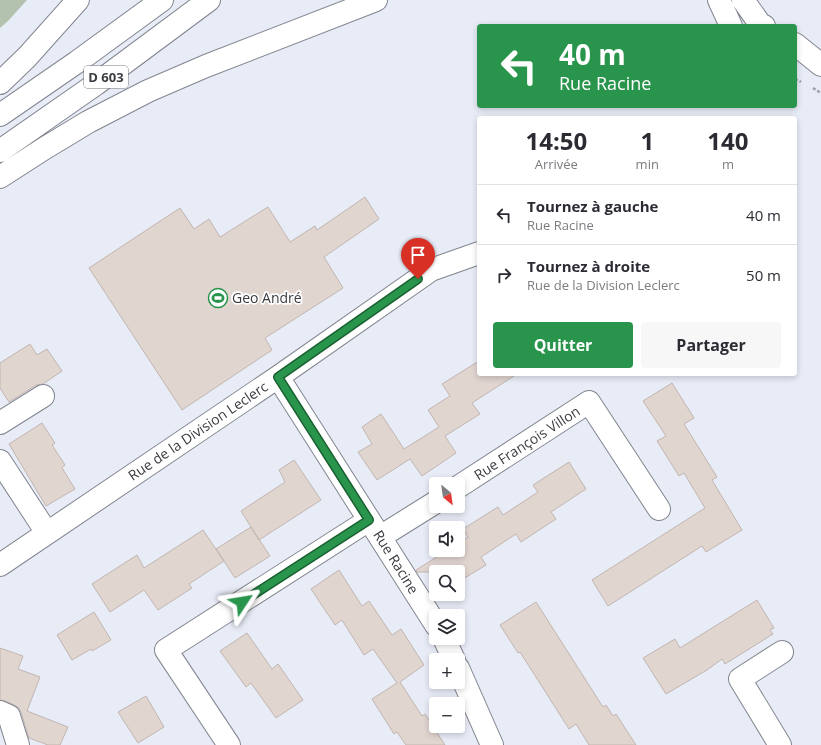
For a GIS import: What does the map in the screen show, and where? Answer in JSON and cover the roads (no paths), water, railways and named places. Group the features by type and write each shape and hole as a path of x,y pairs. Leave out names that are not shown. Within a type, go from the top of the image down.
{"main road":[{"path":"0,83 28,57 78,0"},
{"name":"D 603","path":"0,115 77,62 162,0"},
{"name":"D 603","path":"0,150 96,84 209,0"},
{"path":"0,177 88,122 148,91 206,66 376,0"},
{"path":"719,0 730,24"},
{"path":"743,0 760,24"},
{"path":"797,46 821,65"},
{"path":"797,62 821,68"},
{"name":"Rue de la Division Leclerc","path":"0,565 278,377 431,270 477,254"},
{"name":"Rue Racine","path":"278,377 429,614"},
{"path":"0,423 43,396"},
{"name":"Rue François Villon","path":"465,482 590,402 659,509"},
{"path":"0,461 47,533"},
{"path":"229,745 166,650 375,529 429,505"},
{"path":"780,745 740,680 782,652"},
{"path":"465,684 492,745"},
{"path":"0,712 9,716 18,745"}],"place":[{"name":"Geo André","path":"218,298"}]}
